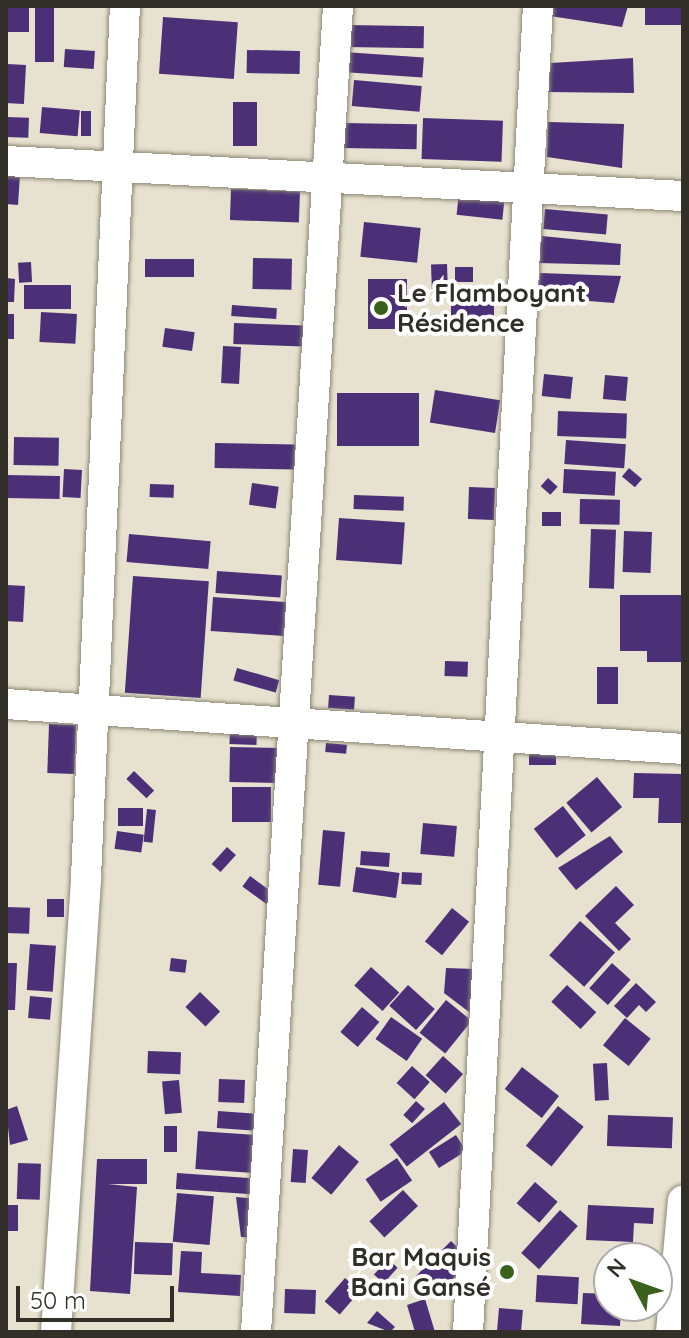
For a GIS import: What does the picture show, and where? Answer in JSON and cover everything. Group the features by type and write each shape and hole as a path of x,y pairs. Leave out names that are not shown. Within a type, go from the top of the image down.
{"street":[{"path":"56,1332 86,877 90,705 125,6"},
{"path":"256,1332 338,6"},
{"path":"468,1332 538,6"},
{"path":"6,161 683,196"},
{"path":"6,704 90,705 293,723 683,749"},
{"path":"671,1332 683,1201"}],"building":[{"path":"6,6 29,6 29,32 6,32"},
{"path":"35,6 54,6 54,62 35,62"},
{"path":"552,6 628,6 622,27 550,16"},
{"path":"645,6 683,6 683,25 645,25"},
{"path":"163,17 238,22 234,79 159,74"},
{"path":"347,25 424,26 424,48 347,47"},
{"path":"65,49 95,51 94,69 64,67"},
{"path":"247,50 300,51 300,74 247,73"},
{"path":"344,52 424,58 422,78 343,72"},
{"path":"633,58 634,93 547,92 551,63"},
{"path":"7,64 26,65 24,104 6,103"},
{"path":"354,80 422,86 419,112 352,106"},
{"path":"233,102 257,102 257,146 233,146"},
{"path":"42,107 80,110 78,136 40,133"},
{"path":"81,111 91,111 91,136 81,136"},
{"path":"6,117 29,118 28,138 6,137"},
{"path":"423,118 503,121 502,162 422,159"},
{"path":"548,122 624,124 622,168 547,157"},
{"path":"343,123 417,124 417,149 343,148"},
{"path":"6,174 20,175 18,205 6,204"},
{"path":"231,189 300,191 299,222 230,220"},
{"path":"459,192 505,197 502,220 457,215"},
{"path":"545,209 608,214 606,234 543,229"},
{"path":"364,222 421,228 417,263 360,257"},
{"path":"542,236 621,244 620,265 538,263"},
{"path":"253,258 292,259 291,290 252,289"},
{"path":"145,259 194,259 194,277 145,277"},
{"path":"31,262 32,282 19,283 18,263"},
{"path":"447,264 448,293 432,294 431,265"},
{"path":"455,267 473,267 473,282 455,282"},
{"path":"540,273 621,276 614,303 537,297"},
{"path":"6,278 15,279 14,302 6,302"},
{"path":"368,279 407,279 407,329 368,329"},
{"path":"24,285 71,285 71,309 24,309"},
{"path":"451,293 494,293 494,326 451,326"},
{"path":"232,305 277,308 276,319 231,316"},
{"path":"41,312 77,314 75,344 39,342"},
{"path":"6,314 14,314 14,339 6,339"},
{"path":"234,323 304,325 303,346 233,344"},
{"path":"165,328 195,332 192,351 162,347"},
{"path":"223,346 241,347 239,384 221,383"},
{"path":"544,374 573,377 571,399 542,396"},
{"path":"605,375 628,377 626,401 603,399"},
{"path":"435,390 500,400 495,433 430,423"},
{"path":"337,393 419,393 419,446 337,446"},
{"path":"558,411 627,413 626,438 557,436"},
{"path":"14,437 59,438 59,466 14,465"},
{"path":"566,440 626,444 624,468 564,464"},
{"path":"215,443 295,444 295,469 215,468"},
{"path":"629,468 642,479 635,487 622,476"},
{"path":"64,469 82,470 81,498 63,497"},
{"path":"564,469 616,472 615,496 563,493"},
{"path":"7,475 60,476 60,499 7,498"},
{"path":"548,478 558,487 550,495 541,486"},
{"path":"252,483 279,487 276,509 249,505"},
{"path":"150,484 174,485 174,498 150,497"},
{"path":"469,487 495,488 494,520 468,519"},
{"path":"354,495 404,497 403,511 354,509"},
{"path":"580,499 620,500 620,525 580,524"},
{"path":"542,512 561,512 561,526 542,526"},
{"path":"339,518 405,523 402,565 336,560"},
{"path":"591,529 616,530 614,589 589,588"},
{"path":"624,531 652,532 651,573 623,572"},
{"path":"129,534 211,541 208,569 127,562"},
{"path":"217,571 282,576 280,597 215,593"},
{"path":"133,576 209,581 201,698 125,693"},
{"path":"7,585 25,586 23,622 6,621"},
{"path":"620,595 683,595 683,662 647,662 647,651 620,651"},
{"path":"213,597 291,602 288,636 211,631"},
{"path":"445,661 468,662 467,677 444,676"},
{"path":"597,667 618,667 618,704 597,704"},
{"path":"237,668 279,680 276,693 233,680"},
{"path":"329,695 355,697 354,710 328,708"},
{"path":"49,724 76,725 74,774 47,773"},
{"path":"230,729 257,730 256,745 229,744"},
{"path":"326,743 347,745 346,754 325,752"},
{"path":"230,747 281,748 280,783 229,782"},
{"path":"529,751 556,751 556,765 529,765"},
{"path":"134,771 154,790 147,798 126,779"},
{"path":"634,773 683,774 683,823 658,823 659,798 633,798"},
{"path":"597,777 622,807 591,833 566,803"},
{"path":"232,787 271,787 271,822 232,822"},
{"path":"563,806 586,835 557,858 534,829"},
{"path":"118,808 143,808 143,826 118,826"},
{"path":"147,809 156,810 153,843 144,842"},
{"path":"423,823 457,826 454,857 420,854"},
{"path":"323,830 345,832 340,887 318,885"},
{"path":"117,831 144,835 141,853 114,849"},
{"path":"610,836 623,852 576,890 558,868"},
{"path":"227,847 236,855 221,872 212,864"},
{"path":"361,851 390,853 389,867 360,865"},
{"path":"356,867 400,873 396,898 353,892"},
{"path":"402,872 422,873 421,885 401,884"},
{"path":"250,876 275,894 267,905 242,887"},
{"path":"616,886 634,905 615,923 631,939 619,951 585,916"},
{"path":"47,899 64,899 64,917 47,917"},
{"path":"6,907 30,908 29,934 6,933"},
{"path":"452,908 469,922 442,955 425,941"},
{"path":"580,921 615,952 584,987 549,955"},
{"path":"30,944 56,946 53,992 27,990"},
{"path":"171,958 187,960 185,973 169,971"},
{"path":"6,963 17,963 15,1010 6,1010"},
{"path":"612,963 631,980 608,1005 589,988"},
{"path":"371,967 399,992 383,1011 354,986"},
{"path":"446,968 475,969 473,1015 444,993"},
{"path":"636,983 656,1002 646,1012 639,1005 627,1018 614,1006"},
{"path":"408,985 435,1009 416,1030 389,1006"},
{"path":"567,985 596,1012 581,1029 551,1002"},
{"path":"200,992 220,1011 206,1027 185,1007"},
{"path":"30,996 52,998 50,1020 28,1018"},
{"path":"446,1000 472,1021 445,1053 420,1033"},
{"path":"362,1007 379,1022 358,1047 340,1032"},
{"path":"391,1017 422,1039 407,1061 376,1039"},
{"path":"625,1018 651,1039 629,1066 603,1045"},
{"path":"148,1051 181,1052 180,1074 147,1073"},
{"path":"443,1056 463,1074 446,1093 426,1075"},
{"path":"607,1063 609,1100 595,1101 593,1064"},
{"path":"412,1066 430,1082 414,1099 397,1083"},
{"path":"522,1067 559,1096 542,1118 505,1089"},
{"path":"219,1079 245,1080 244,1103 218,1102"},
{"path":"179,1080 182,1113 165,1114 162,1081"},
{"path":"416,1101 425,1109 412,1123 403,1115"},
{"path":"444,1102 461,1124 407,1167 390,1144"},
{"path":"17,1106 28,1140 10,1145 6,1110"},
{"path":"558,1106 584,1127 552,1166 526,1146"},
{"path":"218,1111 257,1114 256,1131 217,1128"},
{"path":"608,1115 673,1117 672,1148 607,1146"},
{"path":"164,1126 177,1126 177,1152 164,1152"},
{"path":"198,1131 257,1135 254,1173 195,1169"},
{"path":"456,1135 466,1151 439,1168 429,1152"},
{"path":"339,1145 359,1162 331,1195 311,1178"},
{"path":"293,1149 308,1150 306,1183 291,1182"},
{"path":"397,1158 412,1180 381,1202 365,1179"},
{"path":"97,1159 147,1159 147,1184 108,1184 137,1187 130,1294 90,1291"},
{"path":"18,1163 41,1164 40,1200 17,1199"},
{"path":"177,1173 256,1179 255,1194 176,1189"},
{"path":"535,1182 558,1202 539,1223 517,1203"},
{"path":"403,1190 418,1206 384,1237 369,1221"},
{"path":"177,1193 214,1196 210,1245 173,1242"},
{"path":"236,1197 260,1199 257,1238 241,1237"},
{"path":"6,1205 18,1205 18,1231 6,1231"},
{"path":"588,1205 654,1208 653,1224 634,1223 633,1242 586,1240"},
{"path":"560,1210 578,1226 539,1269 521,1253"},
{"path":"451,1241 471,1261 434,1298 414,1278"},
{"path":"135,1242 173,1243 172,1275 134,1274"},
{"path":"181,1251 202,1252 201,1273 241,1275 240,1296 178,1292"},
{"path":"388,1259 398,1268 384,1283 374,1275"},
{"path":"537,1275 579,1277 578,1304 536,1302"},
{"path":"345,1278 360,1291 340,1315 325,1301"},
{"path":"285,1289 316,1290 315,1314 284,1313"},
{"path":"583,1293 593,1293 593,1322 620,1322 620,1326 581,1324"},
{"path":"425,1299 435,1332 415,1332 407,1305"},
{"path":"499,1308 523,1310 521,1332 497,1332"},
{"path":"377,1311 395,1327 390,1332 367,1323"}],"place":[{"name":"Le Flamboyant Résidence","path":"381,308"},
{"name":"Bar Maquis Bani Gansé","path":"507,1272"}]}
